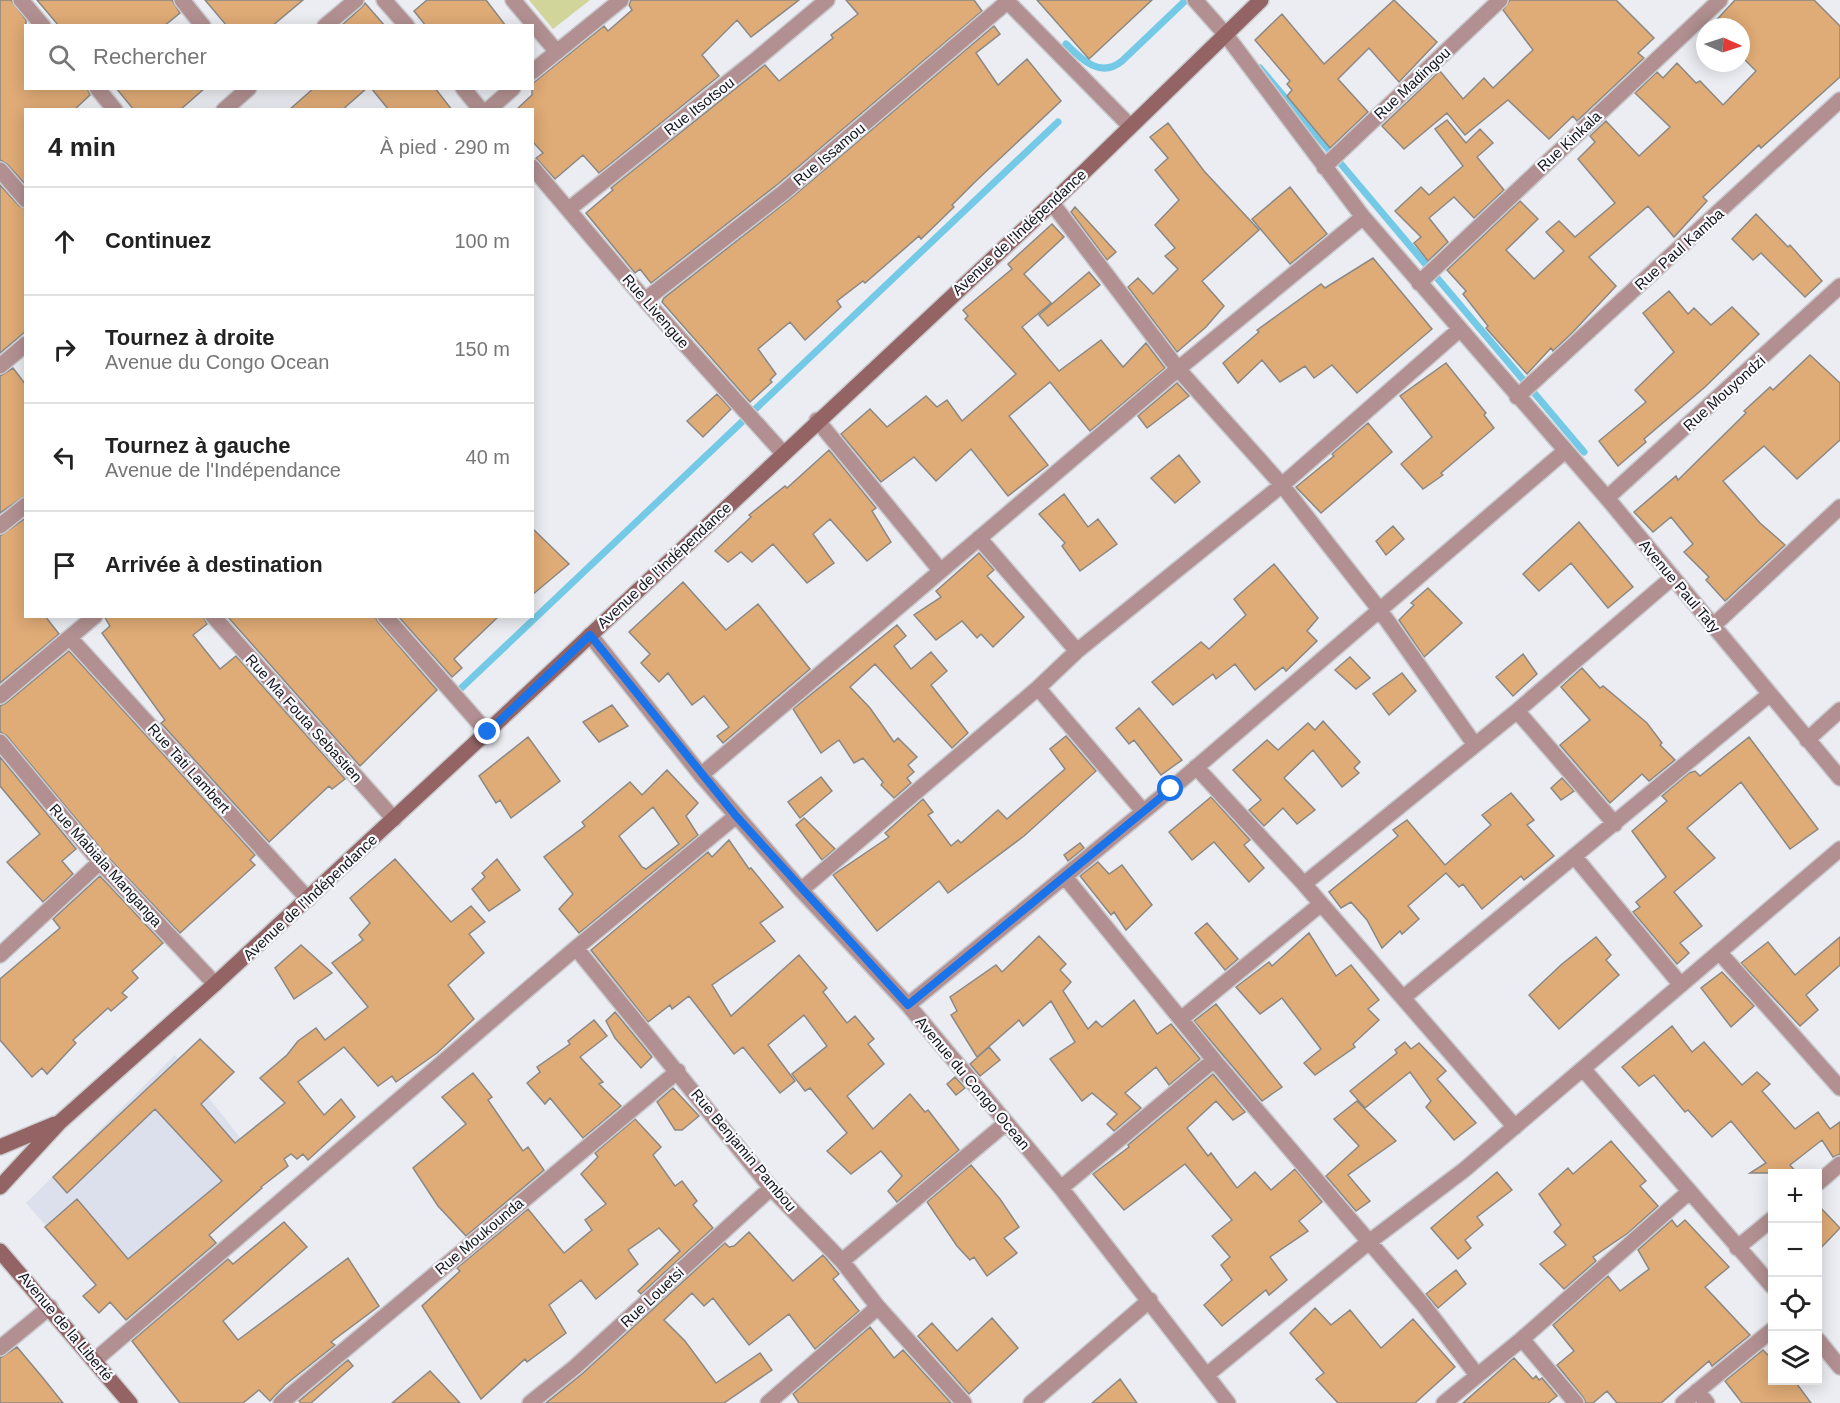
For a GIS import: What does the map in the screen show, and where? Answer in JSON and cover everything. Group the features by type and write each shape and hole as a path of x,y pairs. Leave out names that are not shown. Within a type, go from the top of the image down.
{"street":[{"path":"21,0 41,24"},
{"path":"182,0 201,24"},
{"path":"328,24 356,0"},
{"path":"384,0 405,24"},
{"path":"513,0 533,24"},
{"path":"534,70 621,0"},
{"name":"Rue Itsotsou","path":"569,209 827,0"},
{"name":"Avenue Paul Taty","path":"1195,0 1226,34 1324,166 1419,284 1607,498 1840,778"},
{"name":"Avenue de l'Indépendance","path":"0,1187 60,1122 215,984 488,732 817,420 1052,203 1261,0"},
{"name":"Rue Madingou","path":"1324,166 1500,0"},
{"name":"Rue Kinkala","path":"1419,284 1720,0"},
{"path":"1006,1 1130,126"},
{"name":"Rue Issamou","path":"645,300 802,177 1006,1"},
{"path":"534,25 557,52"},
{"path":"99,90 113,108"},
{"path":"227,108 247,90"},
{"path":"465,90 479,108"},
{"path":"490,108 511,90"},
{"name":"Rue Paul Kamba","path":"1517,397 1840,100"},
{"name":"Rue Livengue","path":"534,169 645,300 783,453"},
{"path":"0,170 24,198"},
{"path":"1052,203 1179,369 1282,485 1379,609 1475,745"},
{"path":"701,775 940,570 1363,216"},
{"name":"Rue Mouyondzi","path":"1607,498 1840,286"},
{"path":"801,890 1038,688 1077,651 1282,485 1459,330"},
{"path":"1,363 24,346"},
{"path":"817,420 940,570"},
{"path":"908,1005 1196,767 1565,451"},
{"path":"0,526 24,507"},
{"path":"1714,625 1840,507"},
{"path":"980,538 1077,651"},
{"path":"1304,884 1517,711 1673,577"},
{"path":"0,696 93,618"},
{"name":"Rue Ma Fouta Sebastien","path":"215,618 394,819"},
{"path":"387,618 488,732"},
{"name":"Avenue du Congo Ocean","path":"590,635 701,775 801,890 908,1005 1061,1188 1208,1374 1228,1403"},
{"name":"Rue Tati Lambert","path":"70,638 308,899"},
{"path":"1038,688 1143,811"},
{"path":"1404,997 1770,694"},
{"path":"1807,740 1840,710"},
{"path":"1517,711 1615,824"},
{"name":"Rue Mabiala Manganga","path":"0,742 100,862 215,984"},
{"path":"1196,767 1304,884 1515,1127"},
{"path":"95,1360 576,948 736,816"},
{"path":"1208,1374 1369,1242 1464,1170 1584,1070 1840,849"},
{"path":"1574,856 1681,985"},
{"path":"0,955 100,862"},
{"path":"1065,877 1214,1060 1424,1306 1478,1375"},
{"path":"1181,1019 1321,904"},
{"name":"Rue Benjamin Pambou","path":"576,948 771,1188 842,1261 878,1307 964,1403"},
{"path":"1719,952 1840,1088"},
{"path":"1061,1188 1214,1060"},
{"path":"1584,1070 1768,1282"},
{"name":"Rue Moukounda","path":"281,1403 678,1071"},
{"name":"Avenue de l'Indépendance","path":"0,1147 60,1122"},
{"path":"842,1261 1006,1123"},
{"path":"1822,1180 1840,1164"},
{"name":"Rue Louetsi","path":"530,1403 575,1367 771,1188"},
{"path":"1444,1403 1522,1339 1689,1192"},
{"path":"1737,1248 1768,1223"},
{"name":"Avenue de la Liberté","path":"0,1239 3,1254 130,1403"},
{"path":"1031,1403 1150,1300"},
{"path":"0,1348 50,1307"},
{"path":"768,1403 878,1307"},
{"path":"1683,1403 1772,1331"},
{"path":"1522,1339 1576,1403"},
{"path":"1822,1345 1840,1367"},
{"path":"1697,1391 1707,1403"}],"shaded area":[{"path":"175,1055 272,1178 123,1314 26,1203"}],"green space":[{"path":"529,0 590,0 553,29"}],"building":[{"path":"0,0 11,0 26,20 24,24 24,90 88,90 90,95 76,108 24,108 24,183 7,164 0,160"},
{"path":"37,0 172,0 180,13 166,24 57,24"},
{"path":"205,0 303,0 274,24 225,24"},
{"path":"427,0 486,0 504,24 424,24 414,11"},
{"path":"631,0 799,0 751,37 737,20 702,55 719,76 599,173 583,155 555,179 536,158 543,153 534,143 534,108 518,108 532,95 534,82 604,26 608,31 632,10 629,5"},
{"path":"846,0 974,0 982,11 778,184 651,283 640,269 635,273 586,213 613,190 611,188 765,65 779,81 833,38 831,35 858,14"},
{"path":"1037,0 1152,0 1089,59"},
{"path":"1394,0 1437,42 1399,82 1369,48 1338,79 1368,112 1330,148 1287,96 1292,90 1287,84 1290,81 1255,40 1282,14 1324,64"},
{"path":"1510,0 1616,0 1654,38 1638,53 1644,58 1577,121 1573,116 1549,139 1508,100 1465,135 1447,113 1404,149 1382,126 1440,71 1463,99 1484,78 1493,88 1533,50 1503,10"},
{"path":"1735,0 1814,0 1840,26 1840,77 1761,148 1759,145 1703,197 1707,201 1674,237 1648,206 1589,257 1616,286 1572,333 1553,351 1551,348 1527,374 1486,328 1488,326 1463,294 1466,291 1447,270 1520,201 1538,219 1506,250 1534,279 1564,251 1546,232 1559,221 1575,237 1615,203 1578,159 1595,142 1590,136 1606,121 1639,156 1670,127 1635,93 1657,72 1663,78 1677,63 1696,83 1700,81 1723,105 1756,71 1750,65 1750,18 1718,18"},
{"path":"365,3 383,24 343,24"},
{"path":"994,26 1000,34 976,53 998,85 1027,59 1061,101 976,181 952,205 954,207 921,239 919,236 865,283 863,281 837,301 841,307 805,340 790,322 758,349 776,374 770,380 772,382 750,402 662,302 664,298 790,199"},
{"path":"118,90 203,90 182,108 132,108"},
{"path":"312,90 365,90 344,108 291,108"},
{"path":"373,90 437,90 450,108 387,108"},
{"path":"1447,120 1466,143 1480,129 1493,143 1477,157 1504,190 1474,218 1454,197 1429,218 1448,242 1428,261 1414,243 1421,237 1395,211 1421,187 1429,195 1463,166 1435,129"},
{"path":"1168,123 1204,171 1259,230 1202,281 1224,306 1206,327 1177,352 1128,287 1138,278 1153,294 1178,269 1165,256 1175,248 1155,225 1179,200 1155,170 1168,158 1150,137"},
{"path":"0,185 19,206 24,208 24,333 0,353"},
{"path":"1290,187 1327,234 1290,264 1252,219"},
{"path":"1075,207 1116,252 1107,260 1071,212"},
{"path":"1756,214 1788,247 1790,245 1822,281 1805,297 1761,253 1753,260 1732,239"},
{"path":"1052,224 1064,237 1024,274 1051,303 1022,327 1059,371 1101,340 1123,367 1146,343 1165,368 1090,431 1050,382 1009,416 1048,465 1008,496 971,449 936,481 914,457 881,482 841,434 870,409 887,427 926,396 937,407 947,400 962,421 1016,374 965,319 968,316 963,310 1012,269 1008,264"},
{"path":"1373,258 1432,329 1357,393 1332,365 1314,378 1305,366 1280,382 1262,360 1238,383 1223,363 1259,332 1257,330 1321,284 1325,288"},
{"path":"1089,272 1100,285 1048,326 1039,315"},
{"path":"1669,291 1688,314 1694,308 1711,325 1732,307 1759,334 1705,387 1644,439 1646,442 1618,466 1599,441 1646,402 1635,390 1674,352 1643,313"},
{"path":"1810,355 1840,383 1840,440 1797,479 1764,446 1723,481 1760,523 1785,545 1725,601 1706,580 1709,577 1684,552 1693,544 1671,517 1653,532 1634,512 1676,476 1678,480 1746,413 1744,411 1770,387 1773,390"},
{"path":"1446,363 1486,413 1484,415 1494,428 1441,473 1443,475 1423,489 1401,464 1432,437 1400,396"},
{"path":"13,368 24,382 24,496 0,513 0,376"},
{"path":"1177,383 1189,396 1147,428 1138,416"},
{"path":"717,394 731,409 703,437 687,421"},
{"path":"1368,423 1392,452 1321,513 1296,487 1334,456 1332,454"},
{"path":"829,450 876,508 872,511 891,542 867,561 830,519 813,534 834,563 807,583 773,544 752,562 741,552 728,562 715,551 751,517 749,515 785,486 787,488"},
{"path":"1179,455 1200,482 1175,503 1151,478"},
{"path":"1064,494 1088,527 1098,519 1117,544 1080,571 1062,546 1065,543 1039,514"},
{"path":"24,519 24,618 47,618 59,634 0,683 0,536"},
{"path":"1579,522 1633,587 1608,608 1571,563 1539,591 1523,574"},
{"path":"1393,526 1404,539 1386,555 1376,541"},
{"path":"534,530 569,564 534,593"},
{"path":"979,553 994,570 987,576 1024,617 993,647 981,634 977,638 962,621 936,640 914,615 941,597 936,591"},
{"path":"1274,564 1318,618 1307,631 1317,641 1286,671 1283,667 1255,690 1235,664 1216,679 1213,674 1173,705 1152,682 1201,642 1209,649 1246,615 1234,599"},
{"path":"683,582 726,630 758,604 810,669 723,743 717,736 729,727 704,696 692,705 668,673 659,682 641,663 650,654 629,632"},
{"path":"1428,588 1462,623 1424,657 1399,620 1414,605 1411,603"},
{"path":"105,618 204,618 207,624 193,635 220,669 236,656 345,779 332,789 329,786 269,842 161,723 165,720 102,633 110,626"},
{"path":"229,618 376,618 437,690 360,766"},
{"path":"400,618 497,618 454,659 462,668 452,677"},
{"path":"897,625 906,636 894,646 911,669 931,652 947,671 931,685 968,733 952,748 875,664 850,687 870,708 894,742 898,738 917,757 908,765 914,772 907,778 911,783 894,798 881,785 883,782 863,758 854,763 839,740 821,753 793,709"},
{"path":"69,651 255,855 250,860 255,865 180,933 107,856 7,736 0,732 0,706"},
{"path":"1523,654 1537,674 1513,696 1496,677"},
{"path":"1350,657 1370,678 1356,689 1335,670"},
{"path":"1582,668 1600,688 1603,686 1647,723 1662,743 1660,745 1675,760 1649,781 1642,774 1610,803 1560,745 1590,720 1561,687"},
{"path":"1402,673 1416,691 1389,715 1373,694"},
{"path":"612,705 628,726 599,742 583,722"},
{"path":"1139,708 1182,760 1161,775 1134,740 1129,744 1116,728"},
{"path":"1323,721 1360,762 1354,768 1359,773 1342,787 1313,750 1284,778 1315,810 1297,824 1283,808 1264,826 1249,810 1261,800 1233,770 1267,740 1278,750 1308,723 1315,730"},
{"path":"1066,736 1096,771 1024,836 948,893 939,881 877,931 833,875 889,837 885,833 923,799 933,812 928,815 951,846 958,840 961,843 998,810 1007,819 1065,769 1050,749"},
{"path":"528,737 560,781 511,818 500,800 496,803 479,776"},
{"path":"1749,737 1818,829 1790,849 1741,782 1687,828 1715,858 1674,892 1702,926 1680,943 1689,953 1677,964 1633,912 1640,907 1636,902 1666,877 1632,831 1667,801 1662,796 1689,773 1695,771 1700,776"},
{"path":"0,757 76,849 62,861 73,874 43,902 7,862 40,834 0,786"},
{"path":"667,770 698,803 686,816 698,835 579,933 559,909 573,894 544,857 585,826 582,822 630,782 642,795","holes":["653,807 679,844 646,869 642,867 619,836"]},
{"path":"821,777 832,791 800,818 788,802"},
{"path":"1562,778 1574,791 1561,800 1551,788"},
{"path":"1511,793 1534,820 1527,825 1554,856 1524,880 1521,876 1482,909 1463,884 1459,887 1446,873 1408,906 1419,919 1402,934 1400,931 1382,948 1367,920 1351,902 1341,908 1329,892 1398,836 1393,830 1407,820 1445,865 1491,825 1482,815"},
{"path":"1211,797 1250,840 1244,845 1264,868 1249,882 1214,842 1192,860 1169,832"},
{"path":"804,818 835,849 822,860 796,825"},
{"path":"729,840 749,869 751,868 783,907 760,923 775,941 712,985 731,1016 799,955 827,988 823,992 847,1023 855,1016 874,1039 868,1044 884,1064 847,1096 873,1129 910,1094 925,1112 928,1110 959,1150 897,1202 888,1191 902,1176 881,1151 851,1174 827,1151 847,1133 810,1088 805,1091 792,1074 827,1046 804,1015 768,1045 795,1081 780,1093 743,1047 734,1054 689,996 672,1009 670,1005 648,1022 591,950 708,852 712,857"},
{"path":"1080,843 1084,848 1068,861 1064,855"},
{"path":"395,859 451,922 471,906 485,922 469,934 484,953 448,985 474,1019 437,1053 396,1082 392,1076 378,1086 344,1047 298,1082 324,1115 341,1099 355,1117 308,1160 303,1154 297,1159 291,1154 284,1159 288,1166 261,1187 209,1235 216,1243 126,1320 110,1302 99,1313 83,1296 96,1285 45,1227 77,1199 128,1259 222,1181 155,1109 67,1193 53,1177 200,1039 234,1072 201,1104 235,1143 285,1103 260,1078 287,1055 298,1041 316,1028 325,1040 368,1007 332,963 363,940 359,935 370,923 350,898"},
{"path":"497,859 520,890 489,911 472,889 485,877 482,873"},
{"path":"1098,862 1109,874 1122,865 1152,905 1126,930 1114,912 1111,915 1080,876"},
{"path":"100,876 163,943 132,971 138,978 122,993 127,997 111,1011 108,1008 73,1040 76,1043 47,1074 42,1068 32,1077 0,1040 0,979 60,928 53,919"},
{"path":"1207,923 1238,959 1225,970 1195,933"},
{"path":"1309,933 1336,976 1351,965 1379,1000 1368,1009 1379,1020 1353,1044 1355,1047 1315,1075 1304,1063 1321,1049 1282,998 1260,1014 1236,987 1269,962 1272,966"},
{"path":"1039,936 1066,964 1060,970 1071,982 1063,991 1088,1029 1096,1021 1102,1027 1134,1000 1157,1034 1171,1024 1200,1059 1169,1085 1156,1067 1125,1093 1141,1108 1114,1131 1107,1124 1117,1114 1092,1093 1082,1101 1050,1059 1075,1042 1051,1001 1023,1026 1019,1020 977,1057 951,1015 957,1011 950,997 996,965 1002,972"},
{"path":"1596,937 1611,955 1606,960 1619,975 1559,1029 1529,995 1562,964"},
{"path":"1840,937 1840,965 1806,995 1818,1010 1800,1026 1741,963 1768,942 1795,975"},
{"path":"301,945 332,973 294,999 275,968"},
{"path":"1722,972 1754,1006 1731,1027 1701,988"},
{"path":"1216,1004 1282,1087 1262,1101 1194,1021"},
{"path":"615,1012 652,1057 641,1068 615,1038 606,1021"},
{"path":"594,1020 607,1036 580,1057 603,1082 599,1084 621,1106 583,1138 550,1098 545,1104 527,1083 540,1072 537,1067 570,1044 568,1041"},
{"path":"1672,1026 1692,1052 1704,1042 1742,1085 1757,1072 1770,1084 1762,1091 1795,1129 1818,1112 1830,1129 1840,1122 1840,1154 1833,1157 1822,1140 1790,1165 1794,1169 1768,1169 1768,1173 1750,1173 1766,1163 1731,1121 1712,1137 1688,1110 1685,1112 1654,1075 1639,1086 1622,1067"},
{"path":"1405,1042 1411,1049 1419,1043 1446,1071 1437,1079 1476,1123 1454,1140 1426,1107 1431,1101 1410,1072 1365,1108 1350,1091 1397,1053 1395,1050"},
{"path":"989,1047 1000,1060 980,1076 970,1064"},
{"path":"473,1073 492,1097 488,1100 523,1151 528,1147 544,1170 466,1236 438,1206 413,1168 466,1124 442,1097"},
{"path":"1213,1074 1245,1112 1233,1120 1216,1101 1187,1128 1208,1156 1211,1153 1237,1188 1255,1172 1271,1190 1295,1169 1322,1202 1299,1221 1308,1231 1270,1257 1287,1280 1269,1295 1266,1290 1222,1326 1204,1305 1232,1280 1221,1265 1230,1257 1212,1236 1232,1220 1185,1164 1124,1210 1093,1174 1129,1147 1128,1145"},
{"path":"955,1077 965,1088 956,1095 947,1084"},
{"path":"673,1088 699,1116 682,1130 675,1130 657,1102"},
{"path":"1357,1101 1396,1141 1348,1175 1370,1201 1356,1211 1326,1176 1359,1146 1334,1119"},
{"path":"635,1119 661,1147 653,1155 675,1186 682,1181 697,1201 693,1205 713,1228 641,1294 638,1291 680,1251 659,1228 628,1250 638,1264 596,1299 581,1280 549,1305 566,1333 527,1362 525,1359 481,1399 422,1306 460,1271 457,1268 528,1209 564,1253 592,1230 585,1220 606,1204 581,1174 598,1157 595,1153"},
{"path":"1611,1141 1646,1181 1640,1186 1658,1206 1628,1233 1593,1257 1596,1261 1564,1289 1540,1264 1566,1245 1554,1232 1561,1225 1539,1194 1568,1168 1573,1174"},
{"path":"971,1165 1000,1199 1019,1227 1004,1238 1017,1253 987,1276 974,1257 970,1260 957,1246 927,1202"},
{"path":"1497,1172 1512,1190 1477,1217 1483,1225 1465,1240 1471,1248 1458,1259 1431,1228"},
{"path":"1822,1209 1840,1228 1822,1247"},
{"path":"1672,1220 1677,1227 1685,1220 1729,1267 1705,1287 1750,1335 1712,1366 1709,1361 1661,1403 1617,1403 1607,1391 1593,1403 1586,1403 1557,1365 1574,1351 1553,1325 1608,1276 1620,1291 1649,1269 1638,1250"},
{"path":"284,1222 307,1247 223,1321 238,1340 348,1258 379,1306 331,1342 335,1345 285,1385 270,1401 259,1390 243,1403 180,1403 132,1341 228,1259 233,1264"},
{"path":"749,1232 793,1281 823,1255 839,1274 833,1279 859,1311 815,1349 789,1314 749,1345 713,1298 704,1306 692,1293 664,1320 685,1341 716,1383 760,1353 772,1370 724,1403 546,1403 582,1374 725,1243 729,1247 734,1246"},
{"path":"1456,1270 1466,1284 1438,1308 1426,1294"},
{"path":"1315,1308 1331,1325 1350,1310 1381,1348 1413,1319 1455,1367 1415,1403 1338,1403 1316,1379 1324,1373 1290,1333"},
{"path":"992,1318 1018,1348 969,1394 918,1336 932,1323 957,1351"},
{"path":"870,1327 894,1358 903,1350 951,1403 799,1403 793,1394"},
{"path":"17,1347 63,1403 0,1403 0,1358"},
{"path":"1763,1350 1768,1355 1768,1385 1798,1385 1811,1403 1742,1403 1725,1381"},
{"path":"1514,1358 1533,1379 1536,1376 1539,1380 1542,1378 1557,1396 1548,1403 1463,1403"},
{"path":"348,1360 353,1366 311,1403 299,1401"},
{"path":"430,1371 460,1403 392,1403"},
{"path":"1120,1379 1137,1403 1092,1403"}],"waterway":[{"path":"1066,44 1091,65 1106,68 1114,66 1186,0"},
{"path":"1260,68 1584,452"},
{"path":"455,694 1058,122"}],"route":[{"path":"488,732 590,635 736,816 908,1005 1171,789"}]}
